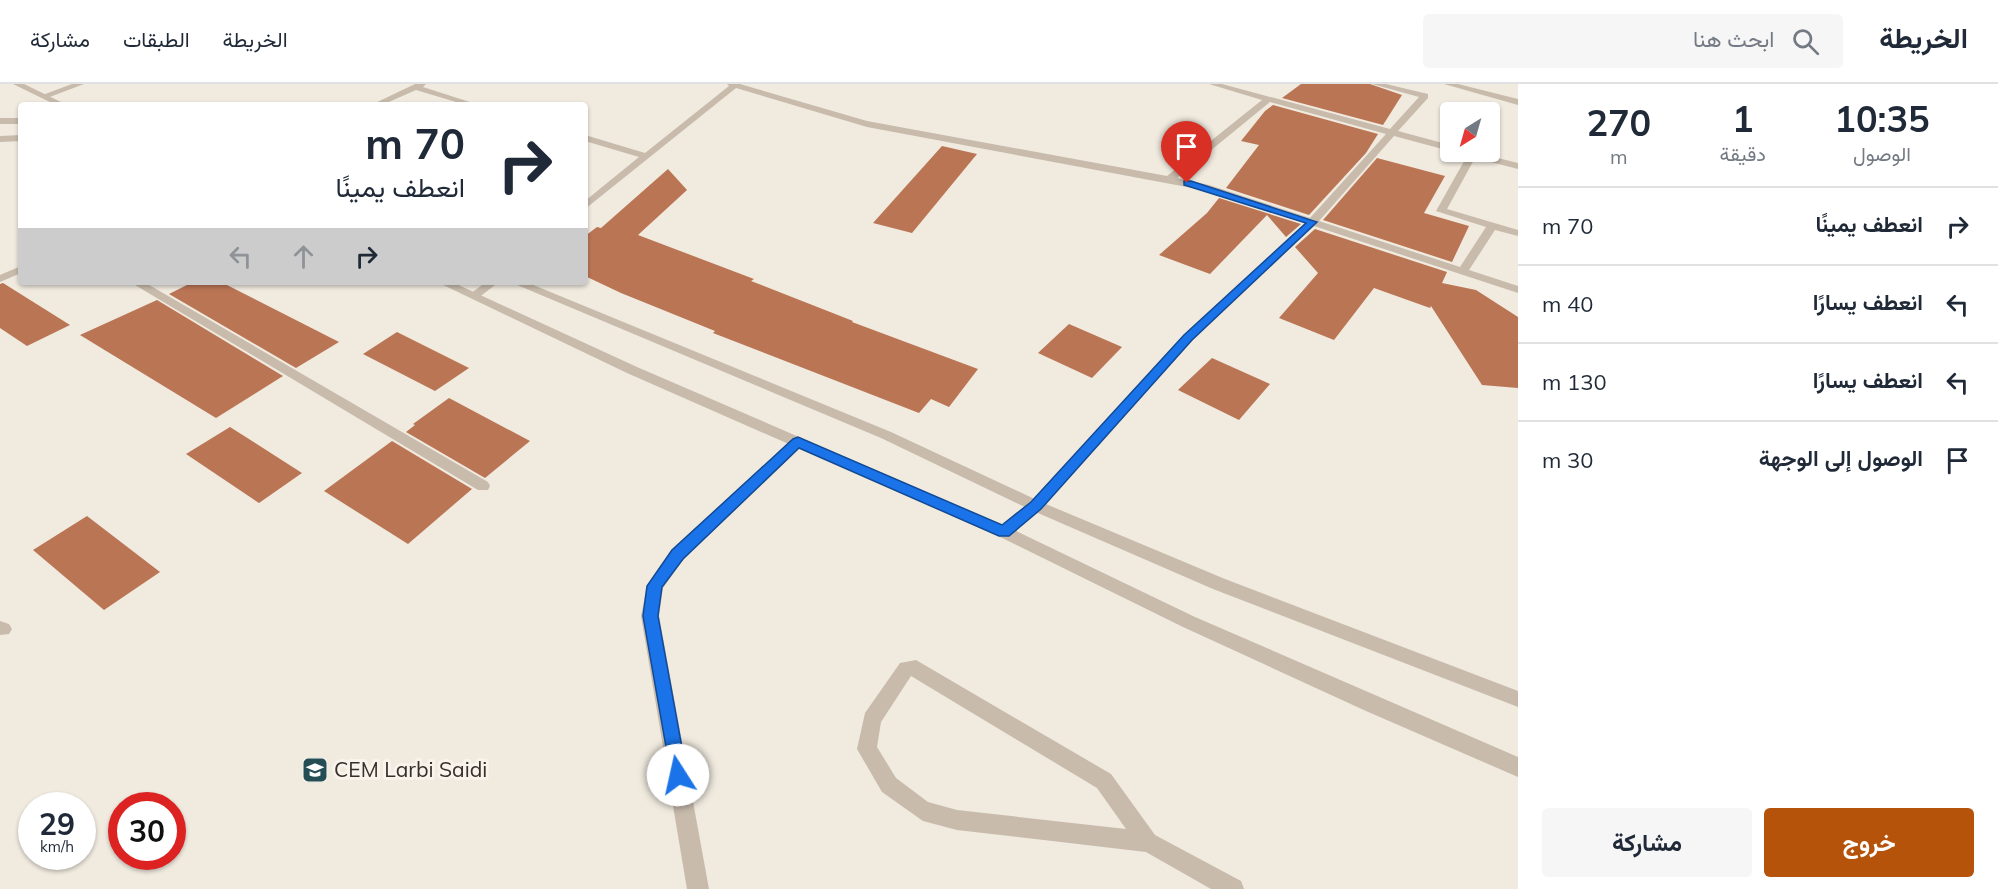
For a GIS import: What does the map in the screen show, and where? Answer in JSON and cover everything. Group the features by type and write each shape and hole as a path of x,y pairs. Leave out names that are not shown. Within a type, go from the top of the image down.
{"street":[{"path":"17,84 57,102"},
{"path":"44,96 80,84"},
{"path":"588,204 734,84 810,109 867,124 1205,187 1518,290"},
{"path":"1213,84 1440,145"},
{"path":"1004,532 1036,506 1188,338 1312,222 1425,96 1376,84"},
{"path":"1448,84 1518,102"},
{"path":"382,102 419,86 466,102"},
{"path":"1170,179 1268,99"},
{"path":"0,122 18,121"},
{"path":"0,140 18,138"},
{"path":"588,139 645,156"},
{"path":"1500,161 1518,166"},
{"path":"1463,162 1441,211 1518,233"},
{"path":"1462,273 1492,226"},
{"path":"0,279 18,270"},
{"path":"141,285 483,486"},
{"path":"450,285 632,370 1004,532 1200,627 1518,767"},
{"path":"474,296 489,285"},
{"path":"523,285 886,435 1036,506 1219,584 1518,699"},
{"path":"698,889 650,616 655,586 678,555 798,442"},
{"path":"1148,842 1104,782 916,668 906,669 872,719 867,749 889,785 922,811 957,820 1148,842 1233,889"}],"building":[{"path":"1301,84 1370,84 1402,95 1383,125 1282,98"},
{"path":"1273,105 1378,134 1366,153 1309,215 1226,188 1259,145 1241,141 1265,111"},
{"path":"942,146 977,154 912,233 873,223"},
{"path":"1377,158 1445,176 1424,213 1469,226 1452,262 1323,220"},
{"path":"668,169 687,190 638,235 754,279 751,281 852,322 978,369 949,407 931,399 919,413 713,333 715,331 588,277 588,234 597,227 601,228"},
{"path":"1219,198 1301,224 1286,237 1267,215 1210,274 1159,255 1207,213"},
{"path":"1315,229 1447,272 1442,283 1476,290 1518,317 1518,388 1482,385 1431,306 1430,308 1374,288 1334,340 1279,318 1318,273 1295,247"},
{"path":"3,283 70,325 27,346 0,328 0,284"},
{"path":"187,285 227,285 339,342 296,368 169,294"},
{"path":"157,300 283,376 216,418 80,335"},
{"path":"1069,324 1122,347 1092,378 1038,353"},
{"path":"397,332 469,368 435,391 363,354"},
{"path":"1212,358 1270,384 1239,420 1178,390"},
{"path":"449,398 530,441 485,478 406,432 415,425 413,424"},
{"path":"230,427 302,473 259,503 186,454"},
{"path":"392,441 472,489 408,544 324,491"},
{"path":"87,516 160,572 104,610 33,550"}],"place":[{"name":"CEM Larbi Saidi","path":"315,770"}],"route":[{"path":"678,775 650,616 655,586 678,555 798,442 1004,532 1036,506 1188,338 1312,222 1187,183"}]}
